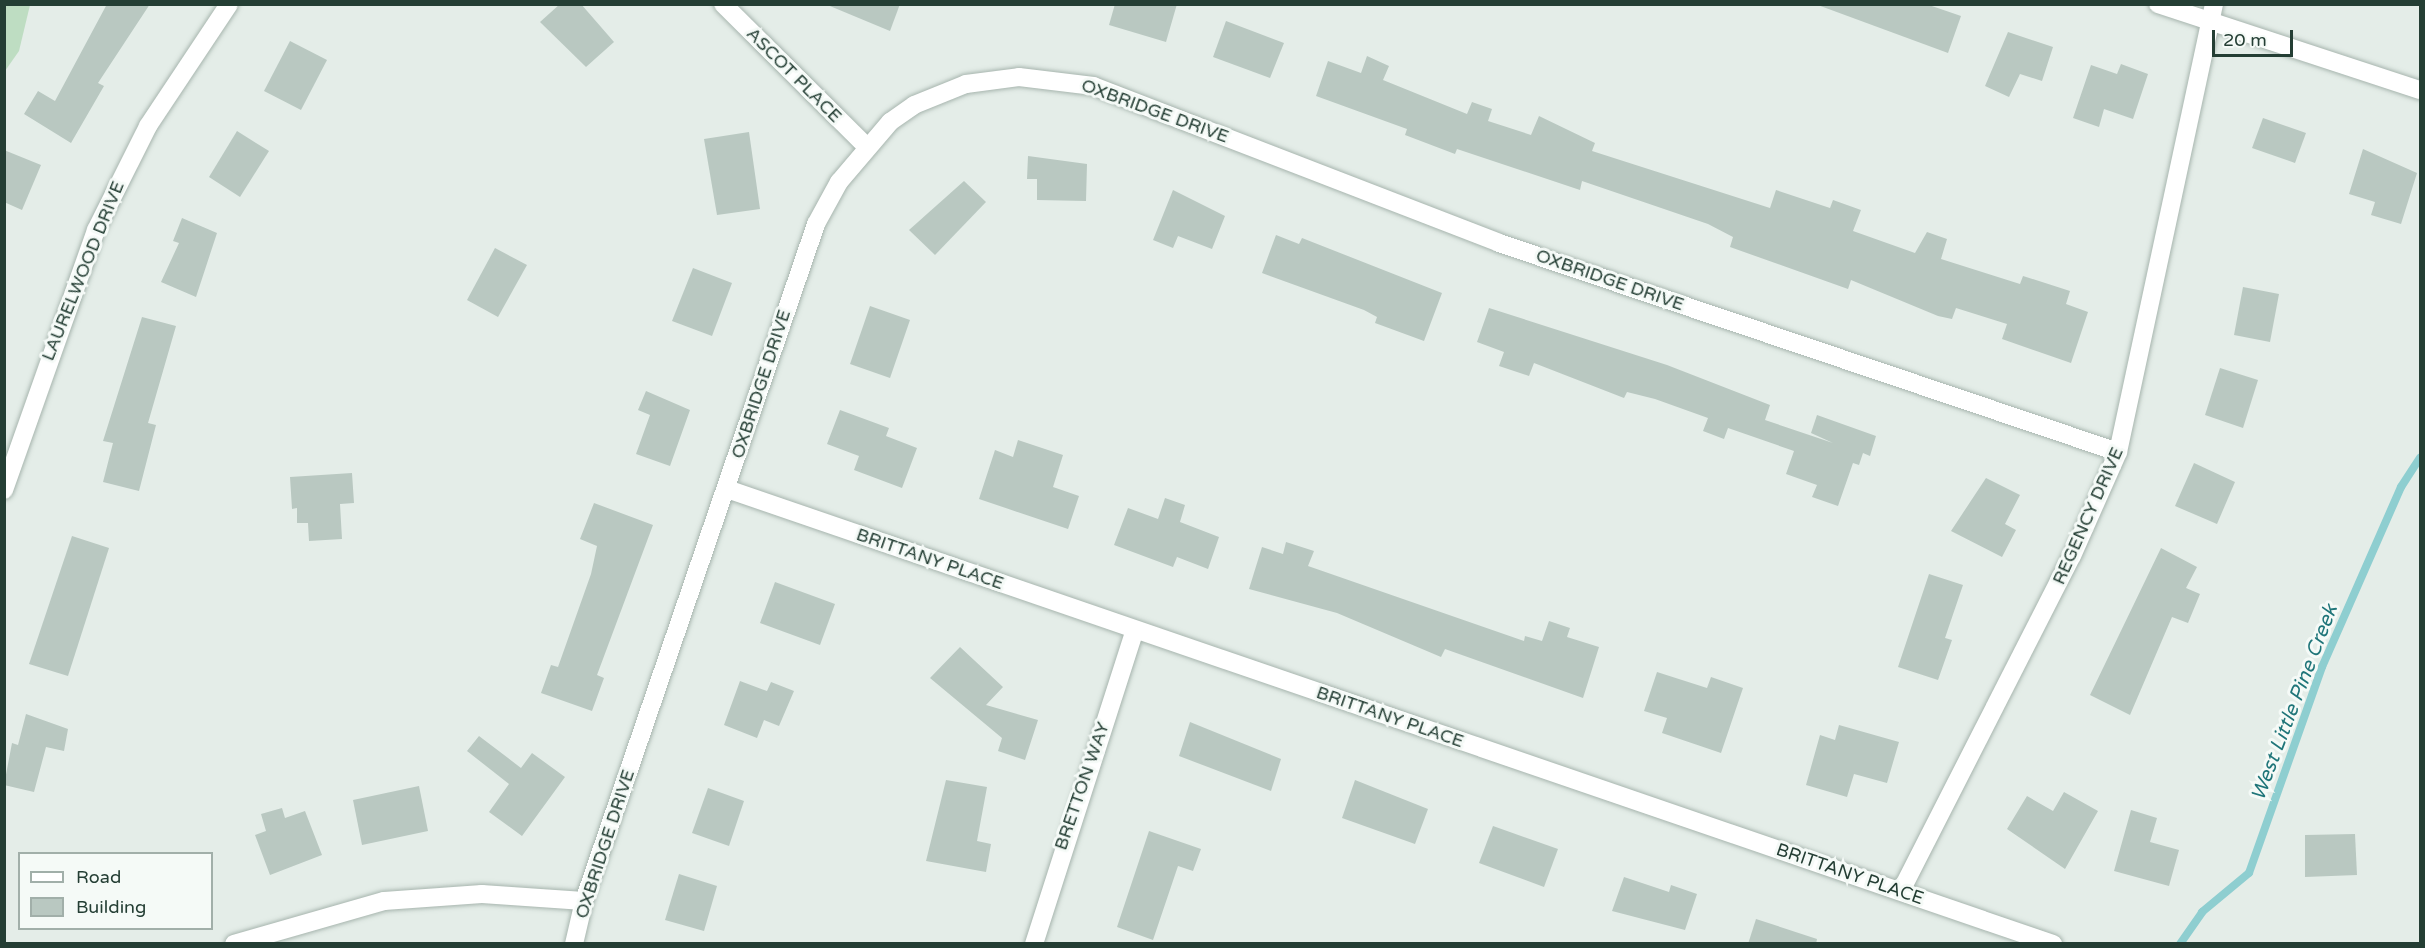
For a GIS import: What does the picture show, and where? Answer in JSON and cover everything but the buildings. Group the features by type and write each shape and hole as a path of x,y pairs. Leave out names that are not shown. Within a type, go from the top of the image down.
{"street":[{"name":"LAURELWOOD DRIVE","path":"4,490 96,230 148,126 229,4"},
{"name":"ASCOT PLACE","path":"723,4 866,146"},
{"path":"2158,4 2212,13 2421,90"},
{"name":"REGENCY DRIVE","path":"1901,891 2067,567 2118,452 2212,13"},
{"name":"OXBRIDGE DRIVE","path":"574,944 584,901 816,224 866,146 914,105 966,84 1045,77 1093,86 1499,243 2118,452"},
{"name":"BRITTANY PLACE","path":"727,489 2053,944"},
{"name":"BRETTON WAY","path":"1034,944 1135,630"},
{"path":"234,944 384,901 482,894 584,901"}],"green space":[{"path":"5,4 30,5 19,51 5,71"}],"waterway":[{"name":"West Little Pine Creek","path":"2180,944 2202,912 2249,873 2322,667 2401,487 2420,458"}]}
